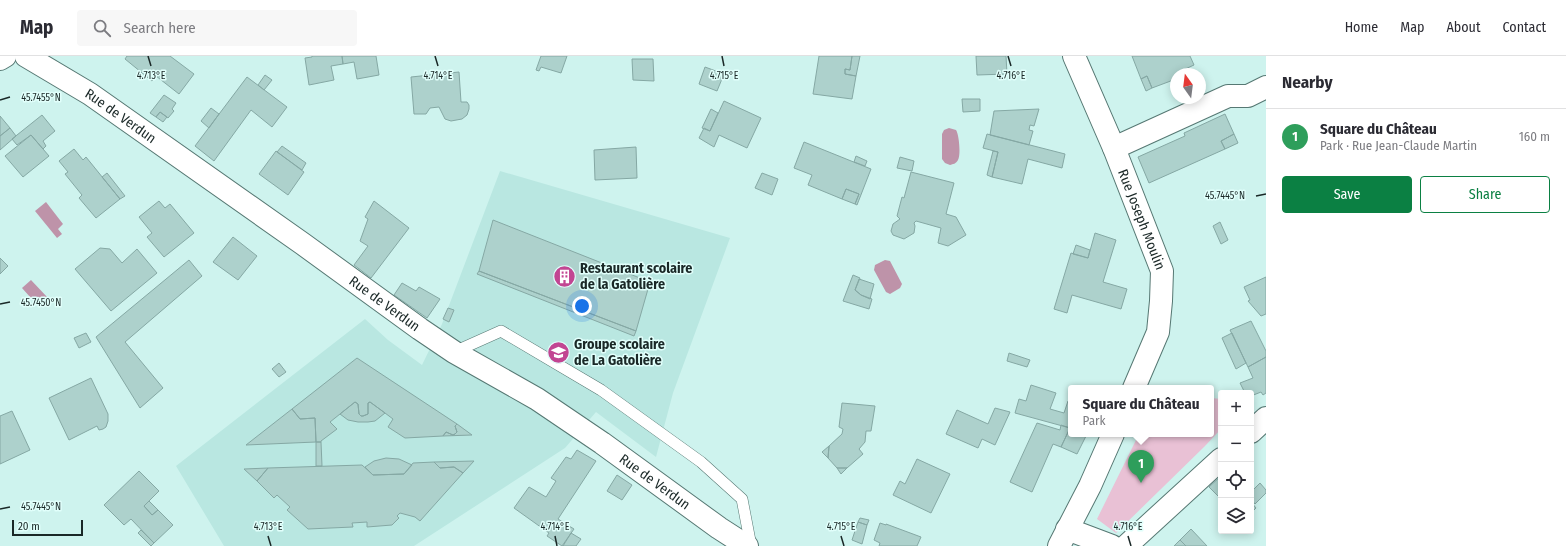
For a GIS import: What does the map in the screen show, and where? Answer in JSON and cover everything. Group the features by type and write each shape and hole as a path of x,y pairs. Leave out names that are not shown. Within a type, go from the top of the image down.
{"street":[{"path":"0,59 6,56"},
{"name":"Rue de Verdun","path":"26,56 90,94 303,244 420,329 454,352 537,399 602,443 719,528 747,546"},
{"name":"Rue Joseph Moulin","path":"1074,56 1114,148 1162,271 1158,332 1135,385"},
{"path":"1114,148 1228,96 1248,96 1266,87"},
{"path":"1254,429 1266,418"},
{"path":"1112,437 1090,486 1063,538 1112,546"},
{"path":"1126,546 1218,462"}],"lane":[{"path":"454,352 501,332 602,390 701,462 742,499 751,546"}],"shaded area":[{"path":"949,128 956,130 959,149 959,157 957,161 950,165 945,163 942,159 942,134 944,130"},
{"name":"Groupe scolaire de La Gatolière","path":"500,171 730,238 673,393 656,457 596,412 565,448 414,546 224,546 176,466 365,319 388,340 422,365 442,324"},
{"path":"46,202 63,224 58,229 62,234 57,238 35,211"},
{"path":"885,260 890,261 902,284 900,288 890,294 886,292 874,270 875,265"},
{"path":"31,280 48,298 39,307 22,288"},
{"path":"1214,398 1218,399 1218,432 1214,436"},
{"path":"1138,437 1213,437 1205,446 1116,533 1097,519"}],"building":[{"path":"127,56 170,56 194,74 179,94 156,76 152,81 125,59"},
{"path":"312,56 342,56 343,64 331,66 334,80 309,85 305,58"},
{"path":"342,56 376,56 379,75 357,79 354,62 343,64"},
{"path":"541,56 567,56 561,73 541,67 539,71 536,70"},
{"path":"819,56 852,56 850,70 845,69 845,74 856,76 852,99 813,94"},
{"path":"852,56 860,56 856,76 845,74 845,69 850,70"},
{"path":"976,56 1006,56 1007,74 977,75"},
{"path":"1132,56 1190,56 1194,65 1187,68 1170,68 1170,81 1152,88 1147,76 1141,79"},
{"path":"632,59 653,59 654,81 633,80"},
{"path":"705,67 724,74 717,91 699,84"},
{"path":"459,72 461,102 467,102 469,105 467,115 462,119 451,121 445,119 439,107 430,108 426,114 414,114 411,77"},
{"path":"265,75 272,80 264,90 258,85"},
{"path":"1147,76 1152,88 1146,91 1141,79"},
{"path":"247,77 287,107 272,127 251,110 214,161 195,146"},
{"path":"164,95 176,103 172,109 174,111 168,118 160,112 156,117 150,113"},
{"path":"962,99 980,99 980,111 963,112"},
{"path":"724,101 761,118 747,148 719,135 714,147 699,138 704,128 710,131"},
{"path":"211,108 219,114 209,128 201,121"},
{"path":"711,109 718,113 710,131 702,128"},
{"path":"1039,109 1034,126 1030,125 1029,130 1033,131 1029,145 990,135 994,111"},
{"path":"160,112 167,117 163,122 156,117"},
{"path":"1225,114 1234,134 1221,141 1225,149 1149,183 1138,157 1185,136 1184,133"},
{"path":"42,115 55,131 43,141 46,146 43,149 31,135 17,145 12,139"},
{"path":"0,116 10,128 0,136"},
{"path":"10,128 16,136 0,150 0,136"},
{"path":"987,134 1065,154 1062,168 1028,159 1022,184 992,177 998,152 983,148"},
{"path":"1234,134 1238,143 1225,149 1221,141"},
{"path":"31,135 49,156 23,177 5,156"},
{"path":"804,142 871,169 857,205 855,204 859,194 846,189 842,199 808,185 812,175 794,168"},
{"path":"282,146 306,163 302,170 277,152"},
{"path":"636,147 637,178 595,180 594,150"},
{"path":"74,149 83,160 86,157 120,199 96,218 79,198 82,195 65,174 68,172 59,161"},
{"path":"276,151 304,172 288,195 259,174"},
{"path":"993,151 998,152 992,177 987,175"},
{"path":"856,156 867,161 865,166 854,162"},
{"path":"900,157 914,161 912,171 897,168"},
{"path":"911,172 954,183 946,214 956,217 966,235 948,246 938,243 941,228 916,221 914,223 914,233 904,239 893,235 891,231 893,224 900,219 897,216 902,197 904,198"},
{"path":"107,173 125,196 120,199 102,177"},
{"path":"762,173 778,179 772,195 755,188"},
{"path":"846,189 859,194 855,204 842,199"},
{"path":"159,201 165,208 170,204 194,233 164,257 147,237 152,233 139,217"},
{"path":"374,201 409,228 371,278 354,265 368,246 360,241 368,219 365,217"},
{"name":"Restaurant scolaire de la Gatolière","path":"493,220 650,282 636,331 479,271"},
{"path":"1220,222 1228,240 1221,244 1213,226"},
{"path":"1095,233 1116,240 1103,282 1127,289 1121,309 1072,295 1067,313 1054,309 1071,253 1088,258"},
{"path":"233,237 257,256 238,280 213,262"},
{"path":"1076,245 1090,250 1088,258 1073,254"},
{"path":"100,248 110,249 122,263 137,249 157,273 111,311 75,269"},
{"path":"0,258 8,266 0,274"},
{"path":"189,260 202,276 125,342 163,388 140,408 96,337"},
{"path":"479,271 636,331 634,336 477,274"},
{"path":"853,275 860,278 855,290 861,295 872,299 869,309 843,301"},
{"path":"1266,277 1266,314 1261,316 1248,301 1250,300 1244,287"},
{"path":"859,279 874,284 870,299 861,295 855,290"},
{"path":"402,283 416,291 419,287 440,299 427,318 394,295"},
{"path":"448,308 454,310 449,322 443,319"},
{"path":"1251,321 1266,351 1266,357 1248,367 1230,330"},
{"path":"86,333 91,342 79,348 74,338"},
{"path":"1232,333 1246,363 1236,369 1222,338"},
{"path":"1009,353 1030,360 1027,367 1007,361"},
{"path":"1266,357 1266,393 1263,395 1261,392 1254,395 1254,390 1244,390 1240,383 1253,378 1248,367"},
{"path":"357,358 457,424 455,426 457,432 453,435 446,432 443,436 405,438 388,427 393,419 370,402 368,403 368,414 361,416 359,414 358,404 355,402 330,422 337,429 321,442 316,442 315,418 300,419 292,409"},
{"path":"279,363 286,372 279,377 272,369"},
{"path":"91,378 108,414 106,427 99,430 97,426 69,440 49,398"},
{"path":"1031,385 1056,393 1050,409 1064,413 1068,401 1068,427 1015,413 1019,399 1026,401"},
{"path":"355,402 358,404 359,414 361,416 368,414 368,403 370,402 385,413 375,421 358,422 348,420 340,414"},
{"path":"842,403 875,406 871,431 866,431 865,442 859,449 863,454 847,468 837,468 828,458 829,446 842,434 843,429 839,427"},
{"path":"995,408 1010,412 995,445 982,439 978,448 946,434 957,410 988,424"},
{"path":"292,409 300,419 315,418 316,442 246,445"},
{"path":"12,411 30,450 0,464 0,416"},
{"path":"1037,423 1060,430 1061,425 1068,427 1068,432 1061,447 1053,444 1032,492 1010,482"},
{"path":"457,424 472,435 443,436 446,432 453,435 455,434 457,432 455,426"},
{"path":"1068,432 1068,437 1086,437 1077,454 1061,447"},
{"path":"316,442 321,442 322,466 316,466"},
{"path":"829,446 828,458 822,452"},
{"path":"577,450 596,461 558,519 574,529 562,546 547,536 549,533 514,508 529,487 546,497 556,481 551,478 566,457 571,459"},
{"path":"386,458 399,459 412,465 404,474 373,475 365,467 374,461"},
{"path":"917,459 950,474 931,513 893,495 900,481 905,484"},
{"path":"474,461 463,473 454,467 440,468 434,462"},
{"path":"434,462 440,468 454,467 463,473 420,521 415,517 400,513 397,516 399,518 392,525 367,527 367,522 352,523 353,527 308,529 287,510 290,507 277,495 274,498 257,481 268,468 362,465 373,475 404,474 413,463"},
{"path":"268,468 257,481 244,469"},
{"path":"837,468 847,468 841,474"},
{"path":"139,471 159,491 144,506 152,515 158,510 173,525 154,543 131,519 124,525 104,505"},
{"path":"617,475 632,485 622,500 607,491"},
{"path":"1218,479 1218,496 1209,487"},
{"path":"1260,483 1266,490 1266,493 1255,504 1254,503 1254,489"},
{"path":"149,501 158,510 152,515 144,506"},
{"path":"860,518 869,520 867,525 858,522"},
{"path":"858,522 867,525 862,544 852,540"},
{"path":"880,523 921,537 917,546 879,546 880,543 874,540"},
{"path":"1191,529 1207,546 1186,546 1180,540"},
{"path":"141,530 154,543 151,546 138,533"},
{"path":"571,533 581,539 576,546 563,546"},
{"path":"1180,540 1186,546 1174,546"}],"place":[{"name":"Restaurant scolaire de la Gatolière","path":"565,276"},
{"name":"Groupe scolaire de La Gatolière","path":"558,352"},
{"name":"Square du Château","path":"1141,483"}]}
